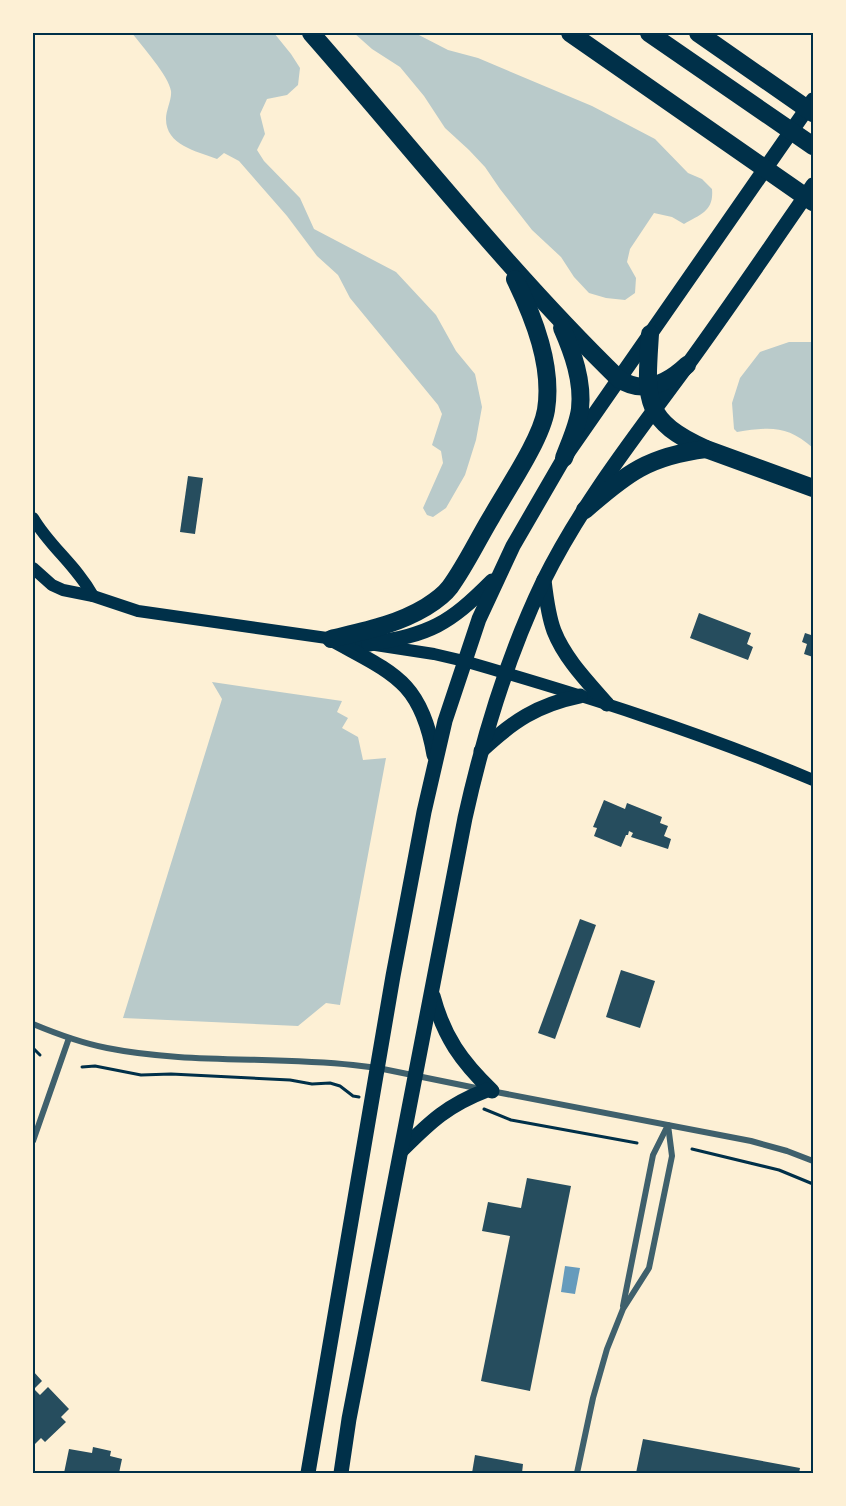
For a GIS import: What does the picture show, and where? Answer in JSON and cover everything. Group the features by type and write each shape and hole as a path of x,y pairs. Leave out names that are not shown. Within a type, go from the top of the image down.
{"highway":[{"path":"311,33 508,263 558,318 619,379 626,384 649,386 668,381 687,365"},
{"path":"570,33 813,202"},
{"path":"649,33 813,146"},
{"path":"698,33 813,113"},
{"path":"331,639 382,627 406,618 426,607 449,588 534,440 546,411 546,374 530,312 508,263"},
{"path":"558,318 576,366 580,390 580,410 564,458"},
{"path":"650,334 649,386 654,411 661,421 673,431 706,448 813,488"},
{"path":"585,510 623,478 654,460 706,448"}],"main road":[{"path":"308,1473 403,921 435,759 464,661 498,574 528,517 564,458 813,100"},
{"path":"341,1473 349,1419 465,818 481,751 505,673 544,580 585,510 813,185"},
{"path":"33,518 51,542 78,571 93,596"},
{"path":"33,568 52,585 63,591 93,596 138,611 369,644 464,661 607,704 723,743 813,780"},
{"path":"369,644 412,636 434,628 469,603 498,574"},
{"path":"544,580 549,615 562,649 607,704"},
{"path":"331,639 383,668 411,692 418,701 427,722 435,759"},
{"path":"481,751 523,716 556,701 580,696"},
{"path":"402,1150 440,1114 467,1098 489,1091 450,1043 432,993"}],"street":[{"path":"33,1024 69,1038 105,1048 141,1053 197,1058 344,1064 378,1068 770,1145 813,1161"},
{"path":"33,1141 69,1038"},
{"path":"577,1473 596,1388 607,1349 623,1309 653,1155 668,1125"},
{"path":"623,1309 649,1269 672,1156 668,1125"}],"path":[{"path":"33,1048 40,1056"},
{"path":"82,1067 95,1066 141,1075 171,1074 290,1080 312,1084 330,1083 340,1086 353,1096"},
{"path":"483,1108 511,1120 637,1143"},
{"path":"692,1149 779,1170 813,1184"}],"shaded area":[{"path":"132,33 274,33 300,68 298,85 287,95 267,99 260,114 265,134 257,150 264,161 300,198 314,229 396,272 436,315 456,351 475,374 482,407 476,440 465,475 446,508 433,517 427,515 423,508 443,463 441,451 432,445 442,414 438,405 350,298 338,275 317,256 287,216 239,161 224,153 217,159 200,153 184,146 171,135 166,119 171,94 169,85 160,69"},
{"path":"354,33 415,33 448,50 478,58 592,106 655,139 688,173 702,179 712,189 709,207 684,224 672,217 654,213 630,249 627,262 636,278 635,293 625,300 589,293 574,277 561,257 532,230 485,167 445,128 424,96 400,67 372,49"},
{"path":"789,342 813,342 813,448 795,435 778,430 759,429 737,432 734,429 732,403 740,378 760,352"},
{"path":"212,682 342,701 337,712 348,718 342,728 358,737 363,760 386,758 340,1005 326,1003 298,1026 123,1018 222,699"}],"water":[{"path":"565,1266 580,1268 575,1294 561,1292"}],"building":[{"path":"188,476 203,478 195,534 180,532"},
{"path":"699,613 751,633 747,644 753,647 748,660 690,638"},
{"path":"813,629 813,657 804,654 807,644 802,642 805,633 811,635"},
{"path":"604,800 625,809 627,803 662,817 660,823 668,826 664,836 671,839 668,849 631,837 633,833 629,831 621,847 594,836 597,828 593,827"},
{"path":"580,919 596,925 555,1039 538,1033"},
{"path":"621,970 655,981 640,1028 606,1017"},
{"path":"527,1178 571,1186 530,1391 481,1381 510,1236 482,1231 488,1202 521,1208"},
{"path":"33,1371 42,1381 34,1389 40,1395 48,1387 69,1409 61,1417 66,1422 45,1442 41,1438 33,1446"},
{"path":"643,1439 800,1468 799,1473 636,1473"},
{"path":"93,1447 111,1451 110,1456 122,1459 119,1473 64,1473 69,1449 92,1453"},
{"path":"475,1455 523,1464 522,1473 472,1473"}]}
